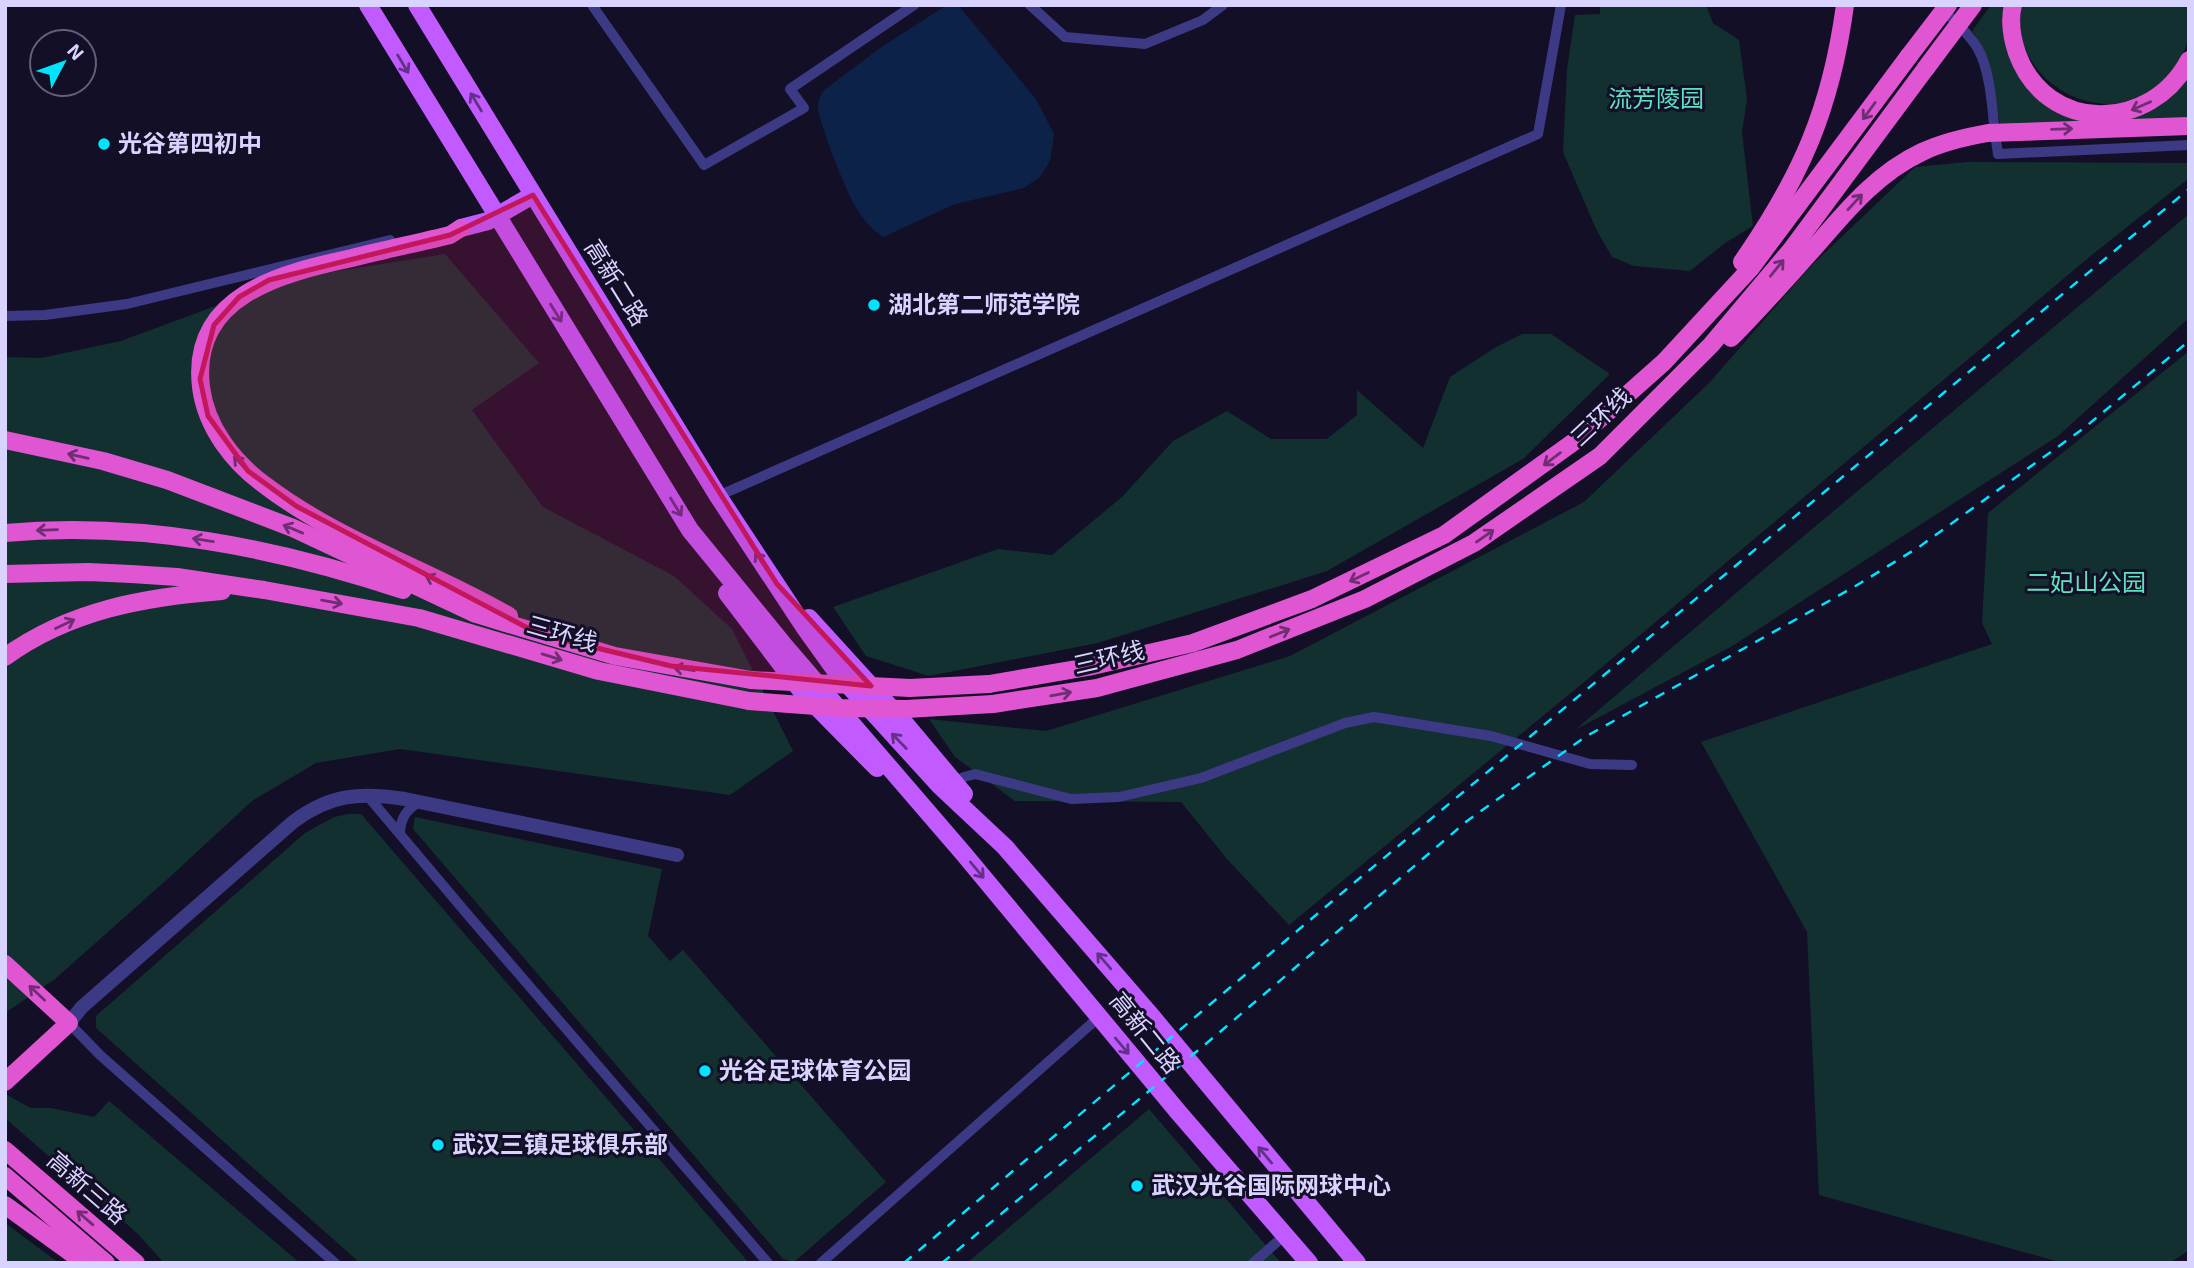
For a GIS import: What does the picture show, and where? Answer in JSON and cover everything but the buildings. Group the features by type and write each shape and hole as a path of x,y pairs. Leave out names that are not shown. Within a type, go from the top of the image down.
{"highway":[{"path":"1575,441 1623,387 1713,295 1742,262 1763,231 1794,180 1816,130 1834,68 1845,5"},
{"name":"三环线","path":"5,440 103,461 167,480 293,528 476,614 614,656 751,680 910,688 989,684 1088,667 1193,643 1312,599 1444,535 1575,441 1664,362 1722,302 1794,214 1948,5"},
{"name":"三环线","path":"5,574 131,574 177,577 264,590 419,618 599,671 749,701 842,708 906,709 993,704 1097,688 1237,650 1365,599 1474,543 1600,456 1711,345 1756,294 1830,199 1973,5"},
{"path":"2013,5 2011,33 2031,79 2044,92 2067,106 2093,114 2110,115 2128,111 2153,100 2173,84 2189,60"},
{"path":"1650,404 1719,351 1762,307 1863,193 1882,176 1922,152 1962,138 1988,133 2189,126"},
{"path":"461,228 450,235 301,269 269,280 239,297 214,325 206,342 201,360 202,398 208,416 231,453 267,487 324,523 383,555 495,608 539,634"},
{"path":"5,533 89,529 138,531 246,547 342,571 476,614"},
{"path":"5,586 131,574"},
{"path":"5,657 41,635 111,606 177,594 264,590"},
{"path":"5,964 69,1023 5,1082"},
{"path":"5,1140 62,1198"},
{"name":"高新三路","path":"5,1150 136,1263"},
{"name":"高新三路","path":"5,1176 106,1263"},
{"path":"5,1205 85,1263"}],"main road":[{"name":"高新二路","path":"368,5 690,530 783,644 1309,1263"},
{"name":"高新二路","path":"417,5 718,496 832,665 880,722 940,786 1005,847"},
{"path":"461,228 496,216 533,195"},
{"name":"高新二路","path":"777,584 902,720 977,809 1005,847 1153,1018 1357,1263"}],"street":[{"path":"592,5 704,165 804,108 790,89 914,5"},
{"path":"1030,5 1065,37 1145,44 1203,20 1223,5"},
{"path":"718,496 1538,134 1561,5"},
{"path":"1938,5 1967,34 1979,51 1992,96 1994,125"},
{"path":"1996,140 1998,154 2189,145"},
{"path":"5,316 45,315 127,304 447,227 461,228"},
{"path":"954,783 975,774 1070,799 1119,797 1200,778 1345,723 1374,717 1490,736 1590,764 1632,765"},
{"path":"366,794 768,1263"},
{"path":"335,1263 100,1055 69,1023 82,1007 299,817 336,799 366,794 419,802 677,855"},
{"path":"400,834 405,813 419,802"},
{"path":"821,1263 1099,1017"},
{"path":"1253,1263 1285,1235"}],"highlighted area":[{"path":"533,195 777,584 871,686 671,666 539,634 296,506 248,471 208,416 200,379 214,325 239,297 269,280 450,235"}],"green space":[{"name":"流芳陵园","path":"1600,5 1706,5 1713,23 1739,40 1747,99 1742,132 1753,226 1725,243 1690,271 1634,266 1612,257 1596,229 1563,152 1567,69 1575,15 1600,14"},
{"path":"1991,5 2009,5 2022,78 2031,91 2049,106 2086,113 2141,113 2166,101 2189,76 2189,120 2000,125 1988,64 1972,31"},
{"path":"2022,5 2187,5 2188,39 2178,63 2153,90 2126,102 2102,104 2079,99 2058,88 2040,72 2027,53 2021,30"},
{"path":"1967,162 2189,163 2189,178 2093,254 1589,678 1289,925 1227,859 1181,802 1015,801 955,757 929,719 1046,731 1290,656 1584,502 1710,382 1810,267 1915,167"},
{"path":"2189,214 2189,318 2058,436 1734,645 1575,730 1775,560"},
{"path":"445,254 539,363 472,410 543,507 674,576 732,629 793,751 730,795 400,749 316,763 252,801 55,979 5,1013 5,357 41,358 121,341 288,279"},
{"path":"1522,334 1551,334 1610,374 1523,459 1327,571 1098,643 929,676 866,656 833,607 998,549 1052,555 1122,497 1173,441 1227,411 1271,439 1327,439 1357,415 1357,390 1423,448 1450,377 1496,347"},
{"name":"二妃山公园","path":"2189,351 2189,1250 2170,1263 2063,1263 1819,1195 1807,932 1701,742 1992,644 1982,623 1988,513"},
{"name":"武汉三镇足球俱乐部","path":"361,814 749,1263 360,1263 96,1028 96,1016 305,833 334,817"},
{"name":"光谷足球体育公园","path":"415,817 662,869 648,936 670,961 683,950 886,1182 794,1262 783,1259 413,829"},
{"path":"5,1094 31,1108 51,1108 94,1117 109,1101 300,1263 164,1263 138,1234 5,1118"},
{"name":"武汉光谷国际网球中心","path":"1149,1109 1281,1263 967,1263"},
{"path":"5,1223 59,1263 5,1263"}],"water":[{"path":"947,5 958,5 1036,99 1054,134 1050,161 1040,177 1024,188 955,204 883,237 863,218 850,196 827,139 819,113 819,101 824,90 880,48"}],"railway":[{"path":"904,1263 1355,882 2189,189"},
{"path":"942,1263 1214,1037 1467,821 1585,737 1854,587 1919,547 2084,428 2189,341"}],"place":[{"name":"光谷第四初中","path":"104,144"},
{"name":"湖北第二师范学院","path":"874,305"},
{"name":"光谷足球体育公园","path":"705,1071"},
{"name":"武汉三镇足球俱乐部","path":"438,1145"},
{"name":"武汉光谷国际网球中心","path":"1137,1186"}]}
